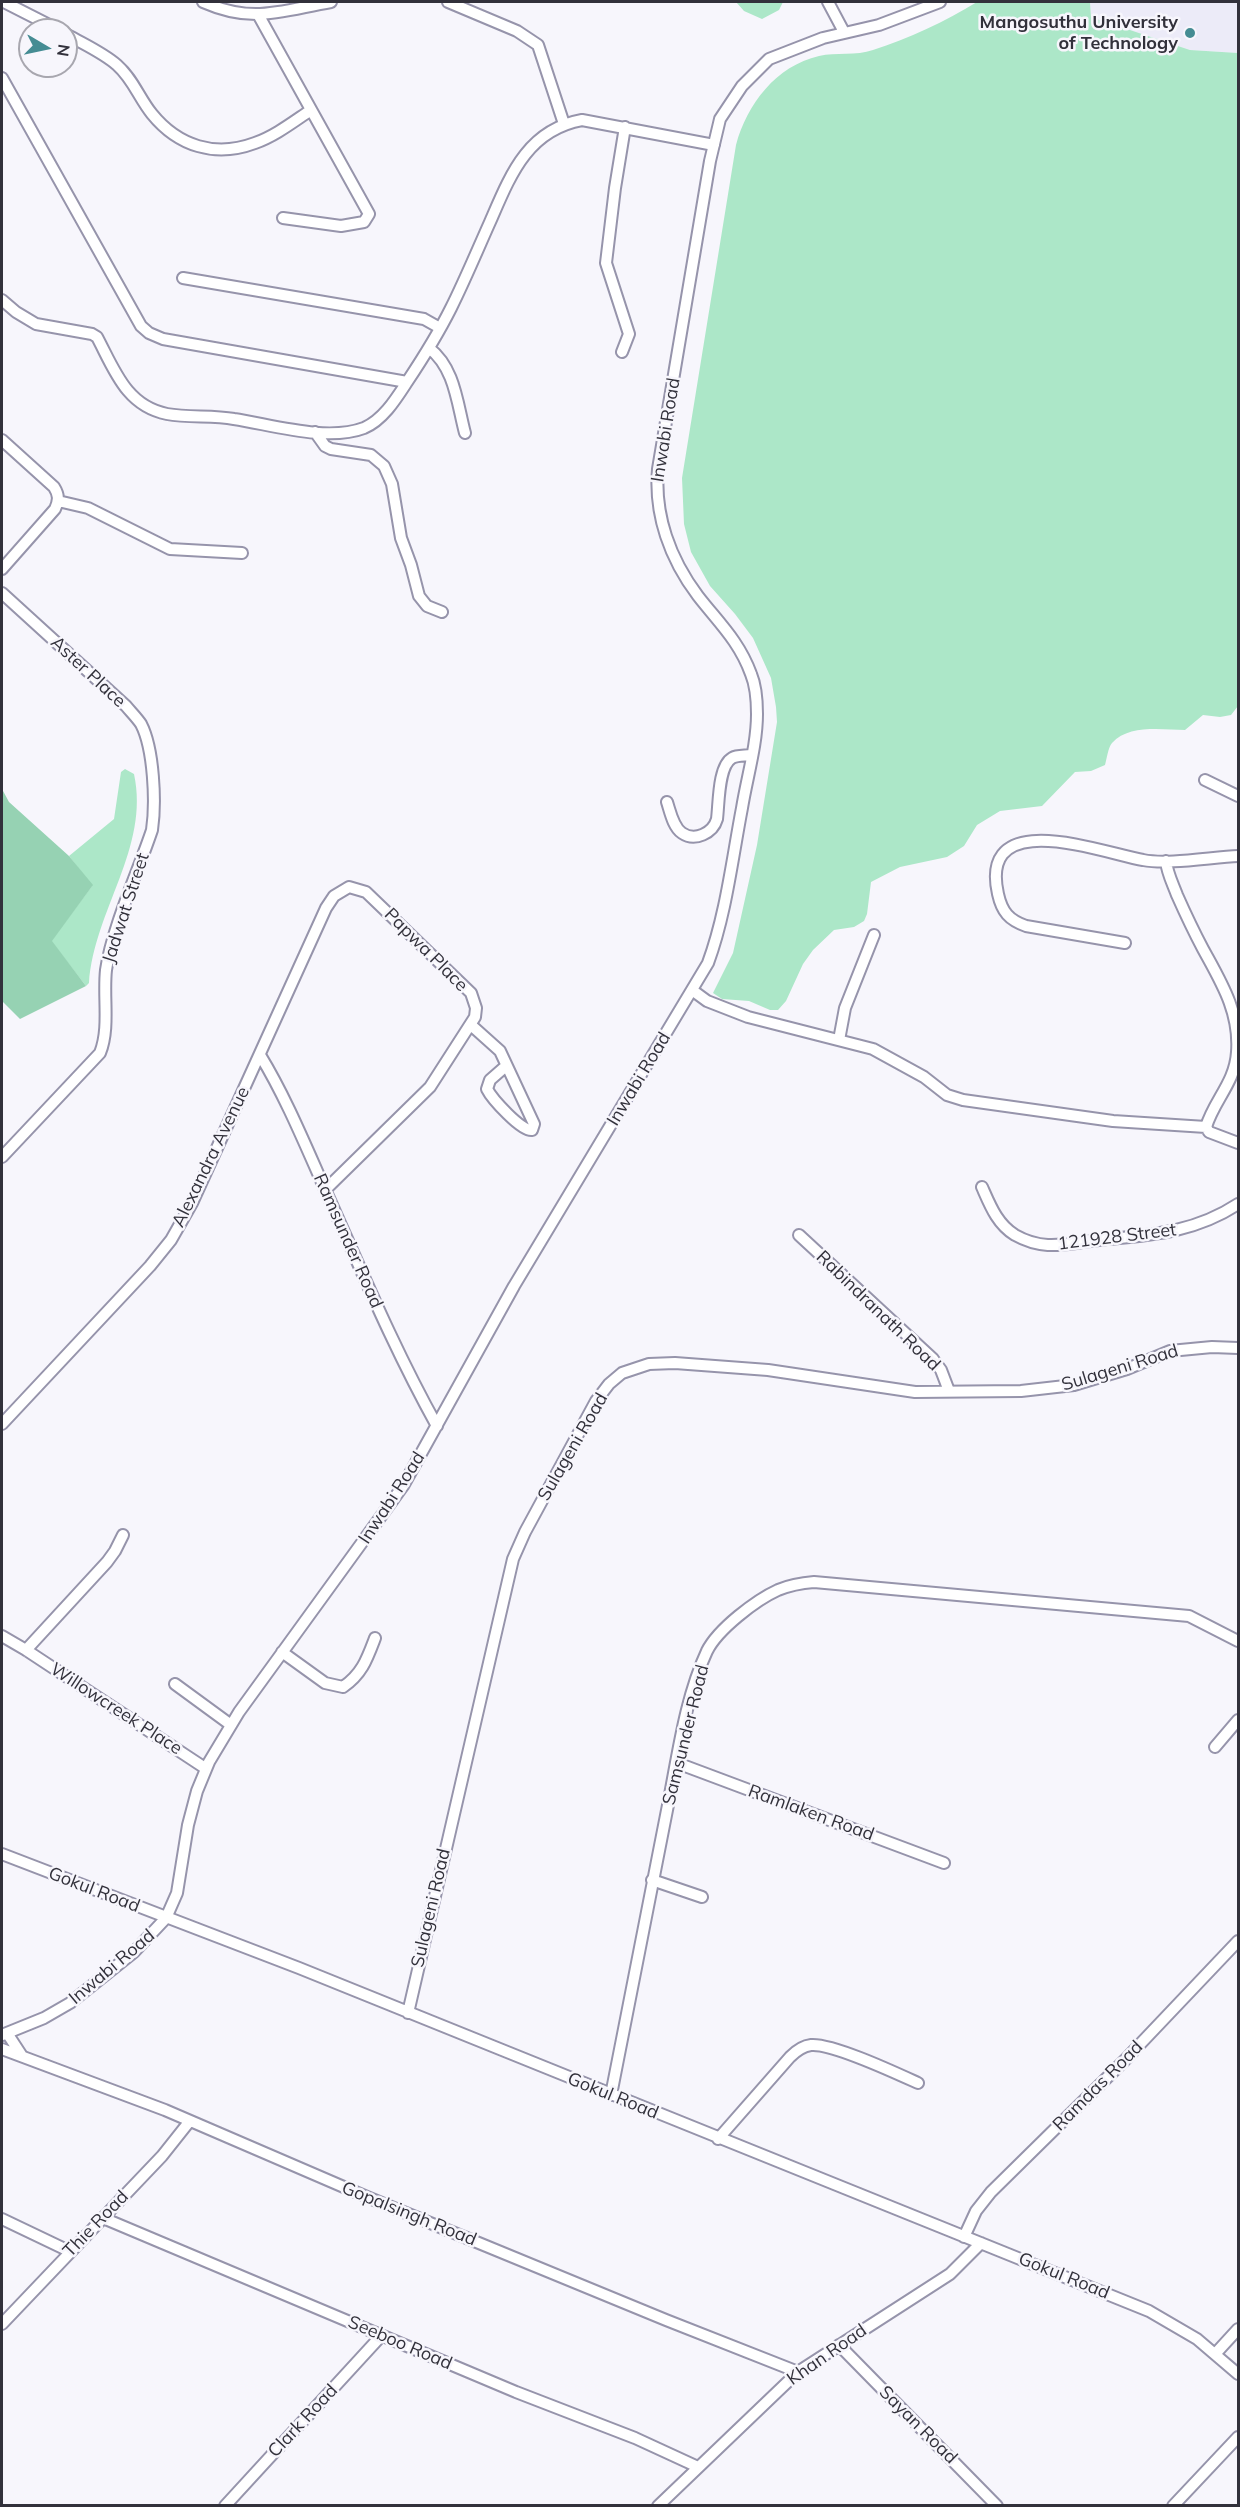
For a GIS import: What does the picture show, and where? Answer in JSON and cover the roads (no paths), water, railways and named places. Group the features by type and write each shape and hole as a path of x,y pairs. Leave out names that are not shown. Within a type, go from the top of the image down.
{"street":[{"path":"4,2 35,18"},
{"path":"203,2 228,12 259,16 331,2"},
{"path":"448,2 517,31 538,45 564,124"},
{"path":"828,2 844,32"},
{"name":"Inwabi Road","path":"4,2034 44,2018 70,2003 134,1952 166,1918 177,1893 183,1847 205,1768 231,1725 282,1652 403,1486 514,1286 708,963 714,947 751,755 757,716 753,676 730,633 686,579 663,526 657,507 656,490 720,119 742,86 769,59 844,32 879,25 940,2"},
{"path":"259,16 368,210 369,217 358,225 341,226 283,218"},
{"path":"78,40 104,54 118,66 167,132 188,144 210,149 235,148 255,143 311,110"},
{"path":"2,78 141,326 148,333 163,339 407,382"},
{"path":"2,300 36,324 92,334 97,337 127,391 141,404 155,410 167,414 214,416 324,434 349,432 365,427 379,418 394,402 407,382 440,328 511,173 539,139 564,124 582,120 714,145"},
{"path":"622,352 629,334 606,263 625,127"},
{"path":"183,278 424,319 440,328"},
{"path":"429,348 439,356 450,376 465,433"},
{"path":"315,432 325,446 331,449 371,455 384,466 392,484 401,538 419,596 427,606 442,612"},
{"path":"2,440 58,493 55,509 2,569"},
{"path":"58,501 79,504 170,549 242,553"},
{"name":"Aster Place","path":"2,593 135,716 141,724 146,739 151,765"},
{"path":"667,802 672,818 682,833 700,836 706,833 715,826 725,767 734,757 751,755"},
{"name":"Jadwat Street","path":"2,1158 94,1059 103,1044 106,969 152,830 154,814 151,765"},
{"path":"1205,780 1239,796"},
{"path":"1125,943 1026,926 1013,921 1004,912 998,897 996,869 1000,858 1007,850 1016,846 1050,840 1096,847 1144,861 1239,856"},
{"path":"1166,861 1168,873 1182,906 1230,1000 1238,1036 1234,1069 1229,1085 1206,1127"},
{"name":"Papwa Place","path":"349,886 358,888 373,898 471,993 476,1008 471,1025"},
{"name":"Alexandra Avenue","path":"2,1424 150,1266 171,1240 192,1203 326,908 334,896 349,886"},
{"path":"839,1040 845,1008 874,935"},
{"path":"692,990 707,1001 748,1017 839,1040 885,1055 924,1077 947,1095 963,1100 1113,1121 1206,1127"},
{"path":"325,1190 430,1087 471,1025 500,1051 534,1124 532,1130 524,1129 487,1089 490,1080 506,1066"},
{"name":"Ramsunder Road","path":"260,1055 278,1087 409,1376 436,1426"},
{"path":"1206,1127 1209,1132 1239,1143"},
{"name":"121928 Street","path":"982,1187 1002,1225 1028,1241 1060,1246 1092,1240 1171,1233 1239,1204"},
{"name":"Rabindranath Road","path":"799,1235 933,1359 941,1370 949,1391"},
{"name":"Sulageni Road","path":"408,2013 513,1559 575,1438 609,1384 622,1372 650,1364 675,1363 780,1371 915,1392 1055,1389 1095,1379 1170,1351 1188,1348 1239,1348"},
{"path":"26,1650 107,1562 123,1535"},
{"name":"Samsunder Road","path":"611,2095 652,1880 692,1697 708,1650 725,1629 752,1605 777,1590 794,1584 813,1582 933,1591 993,1600 1189,1616 1239,1641"},
{"name":"Willowcreek Place","path":"2,1636 205,1768"},
{"path":"282,1652 325,1683 343,1687 356,1678 363,1668 375,1638"},
{"path":"175,1684 231,1725"},
{"path":"1215,1747 1239,1720"},
{"name":"Ramlaken Road","path":"677,1763 944,1863"},
{"name":"Gokul Road","path":"2,1854 408,2013 1149,2311 1174,2324 1216,2353 1239,2374"},
{"path":"652,1880 702,1897"},
{"name":"Ramdas Road","path":"964,2236 976,2211 991,2192 1125,2060 1239,1941"},
{"path":"4,2034 22,2056"},
{"path":"718,2139 790,2057 804,2047 820,2045 867,2061 918,2083"},
{"name":"Gopalsingh Road","path":"2,2049 165,2110 666,2320 798,2372"},
{"name":"Thie Road","path":"2,2324 69,2251 162,2156 189,2122"},
{"path":"2,2218 69,2251"},
{"name":"Seeboo Road","path":"103,2218 516,2392 635,2438 698,2467"},
{"name":"Khan Road","path":"658,2505 798,2372 950,2274 981,2243"},
{"path":"1216,2353 1239,2329"},
{"name":"Clark Road","path":"225,2505 381,2336"},
{"name":"Sayan Road","path":"839,2345 997,2505"},
{"path":"1173,2505 1239,2437"}],"place":[{"name":"Mangosuthu University of Technology","path":"1190,33"}]}
